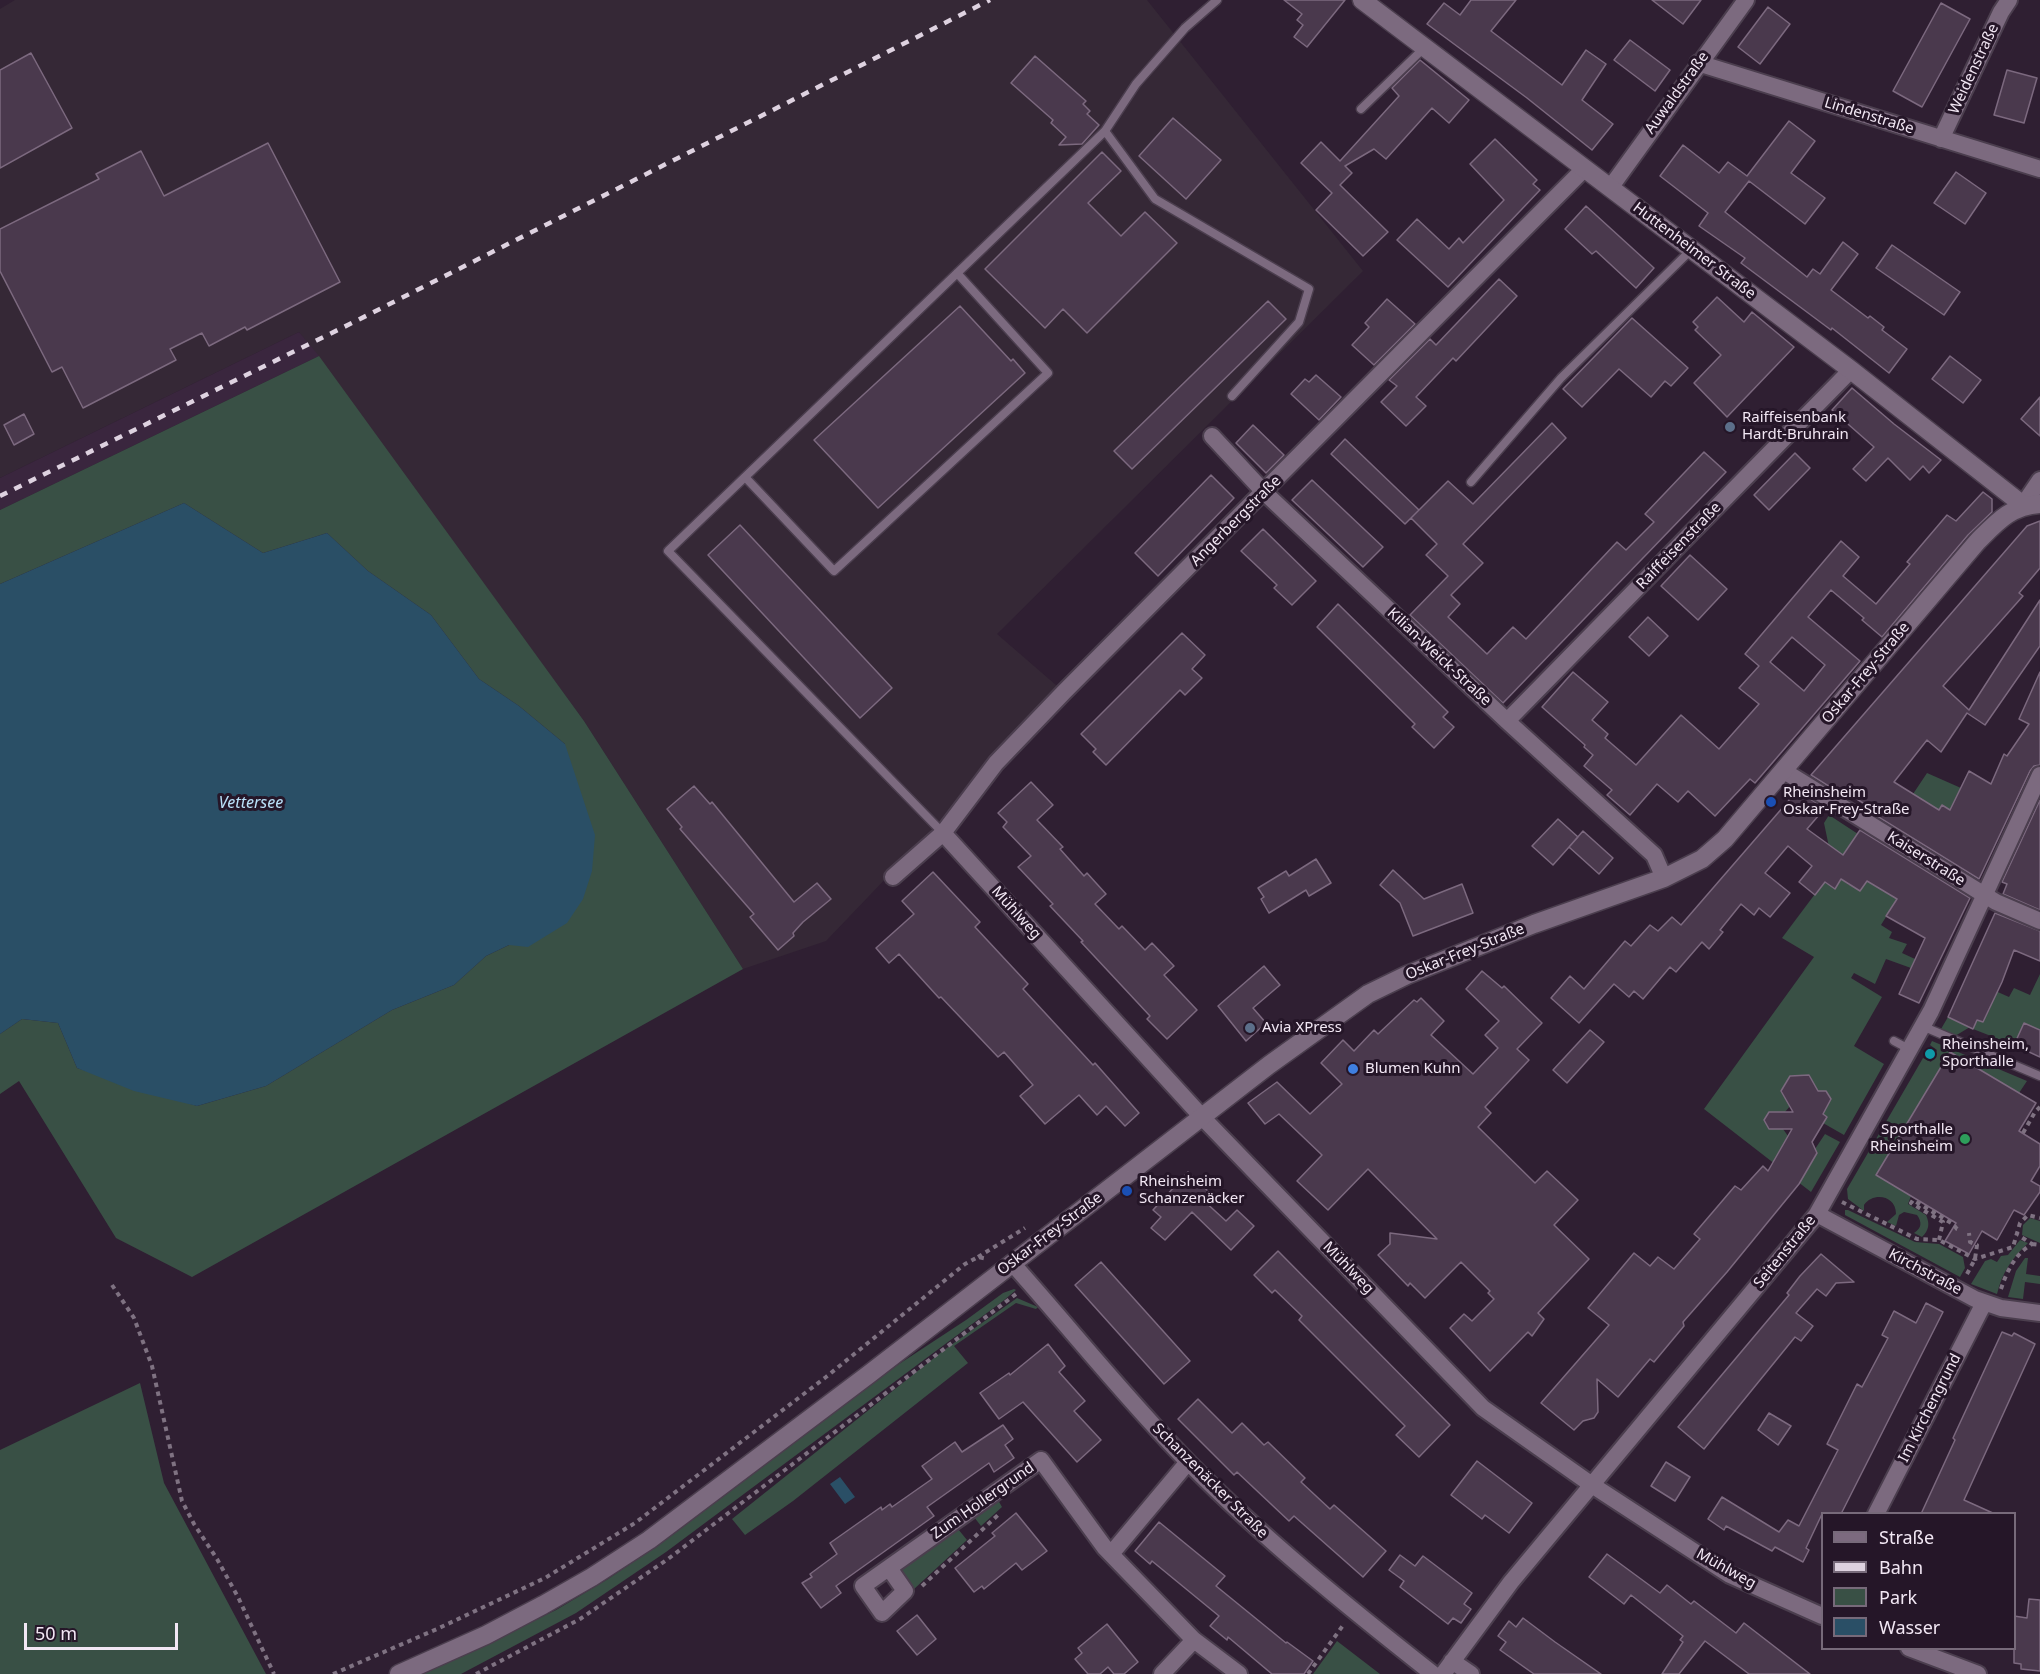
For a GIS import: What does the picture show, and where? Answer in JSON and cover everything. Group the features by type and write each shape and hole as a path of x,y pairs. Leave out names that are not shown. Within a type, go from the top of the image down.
{"street":[{"name":"Huttenheimer Straße","path":"1362,0 1691,250 2032,504"},
{"name":"Auwaldstraße","path":"1610,188 1698,63 1746,0"},
{"name":"Weidenstraße","path":"1941,139 2001,12 2010,0"},
{"name":"Lindenstraße","path":"1698,63 2040,169"},
{"name":"Angerbergstraße","path":"893,877 943,833 996,763 1072,684 1584,168"},
{"name":"Raiffeisenstraße","path":"1507,721 1851,370"},
{"name":"Kilian-Weick-Straße","path":"1212,436 1264,492 1507,721 1654,855 1664,878"},
{"path":"2032,504 2040,480"},
{"name":"Oskar-Frey-Straße","path":"399,1674 486,1635 592,1578 691,1509 1288,1051 1368,993 1534,924 1664,878 1701,859 1725,839 1784,771 1954,567 2001,519 2032,504"},
{"name":"Kaiserstraße","path":"1784,771 1986,896 2040,921"},
{"name":"Seitenstraße","path":"1448,1667 1511,1582 1817,1214 1931,1011 2040,775"},
{"name":"Mühlweg","path":"943,833 1202,1117 1483,1408 1592,1485 1730,1575 1821,1616"},
{"name":"Kirchstraße","path":"1817,1214 1991,1300 2001,1308 2040,1313"},
{"name":"Schanzenäcker Straße","path":"1012,1263 1119,1389 1239,1513 1309,1575 1433,1674"},
{"name":"Im Kirchengrund","path":"1877,1512 1991,1300"},
{"name":"Zum Hollergrund","path":"889,1569 1041,1460 1111,1554 1194,1640 1239,1674"},
{"path":"1111,1554 1188,1462"},
{"path":"1162,1674 1194,1640"},
{"path":"1914,1650 1978,1674"},
{"path":"1448,1667 1471,1674"}],"lane":[{"path":"943,833 668,551 1105,131 1136,84 1185,28 1216,0"},
{"path":"1361,109 1425,47"},
{"path":"1105,131 1155,199 1309,289 1299,322 1232,396"},
{"path":"1471,482 1561,378 1691,250"},
{"path":"745,477 834,571 1047,374 957,273"},
{"path":"1922,1026 2040,1076"},
{"path":"1894,1041 1909,1049"}],"path":[{"path":"2023,1133 2040,1107"},
{"path":"1836,1200 1917,1239 1939,1240 1975,1259 2013,1247 2020,1222 2028,1215 2040,1218"},
{"path":"1939,1240 1943,1222 1911,1203 1912,1200 1960,1230"},
{"path":"1963,1281 1975,1259 1977,1245 1970,1242 1969,1233"},
{"path":"2018,1235 2032,1244 2040,1245"},
{"path":"1991,1300 2015,1259 2032,1244"},
{"path":"333,1674 437,1629 544,1578 635,1523 826,1377 965,1264 978,1257 1012,1263"},
{"path":"476,1674 580,1618 668,1559 1030,1283"},
{"path":"112,1285 134,1318 152,1366 182,1500 238,1597 274,1674"},
{"path":"915,1593 1011,1503 1001,1488"},
{"path":"1308,1674 1354,1611"}],"shaded area":[{"path":"15,0 1147,0 1363,271 997,634 1064,692 826,941 743,969 584,721 299,332 0,478 0,9"},
{"path":"299,332 319,356 0,510 0,478"}],"green space":[{"path":"319,356 584,721 743,969 192,1277 116,1238 19,1081 0,1094 0,1034 22,1019 58,1023 77,1068 197,1106 266,1086 392,1010 454,985 486,956 509,945 565,744 519,706 479,679 431,615 368,571 327,533 263,553 184,503 0,584 0,510"},
{"path":"1927,773 1961,788 1961,837 1942,805 1938,811 1913,794"},
{"path":"1829,815 1858,834 1842,857 1829,847 1824,823"},
{"path":"1857,875 1897,899 1881,925 1892,932 1889,938 1907,944 1902,953 1915,959 1911,968 1886,959 1875,984 1854,973 1851,978 1882,997 1854,1046 1884,1064 1844,1135 1823,1123 1823,1114 1831,1099 1826,1091 1818,1091 1809,1075 1790,1076 1781,1091 1790,1106 1785,1112 1769,1112 1764,1120 1769,1129 1783,1129 1788,1136 1790,1167 1809,1167 1817,1153 1815,1149 1825,1134 1840,1142 1811,1192 1704,1109 1814,957 1782,938 1824,882 1835,888 1841,879 1849,885"},
{"path":"2040,974 2040,1030 2024,1023 2014,1045 1973,1029 1977,1020 1983,1022 1990,1009 1991,989 2009,997 2014,988 2030,995"},
{"path":"1948,1017 1970,1027 1955,1036 1941,1029"},
{"path":"1932,1041 2027,1081 2019,1093 1950,1052 1877,1175 1911,1196 1908,1204 1926,1215 1928,1227 1922,1237 1914,1233 1920,1225 1917,1215 1904,1212 1899,1215 1896,1226 1887,1222 1896,1214 1895,1208 1888,1199 1873,1198 1864,1205 1864,1211 1848,1199 1847,1189 1923,1058 1931,1062 1937,1050 1930,1045"},
{"path":"1845,1210 1915,1242 1939,1244 1963,1257 1965,1268 1960,1277 1845,1215"},
{"path":"2030,1218 2040,1221 2040,1243 2022,1235 2023,1225"},
{"path":"2020,1240 2028,1243 2008,1266 1997,1294 1971,1284 1985,1261 1991,1259 1997,1262 2001,1256 2008,1255"},
{"path":"2025,1258 2028,1258 2026,1274 2040,1276 2040,1284 2025,1282 2023,1299 2008,1297 2016,1271"},
{"path":"1016,1290 1003,1301 666,1552 576,1613 461,1674 423,1674 556,1610 608,1579 668,1538 893,1368 1003,1293"},
{"path":"1017,1298 1038,1307 1036,1309 1016,1303 954,1346 968,1363 793,1501 745,1535 732,1519 944,1350"},
{"path":"140,1383 164,1483 266,1674 0,1674 0,1450"},
{"path":"998,1500 1002,1507 981,1526 974,1517"},
{"path":"958,1529 967,1540 913,1590 899,1570"},
{"path":"1337,1641 1380,1674 1313,1674"}],"water":[{"name":"Vettersee","path":"184,503 263,553 327,533 368,571 431,615 479,679 519,706 565,744 595,835 592,871 583,899 567,923 528,947 509,945 486,956 454,985 392,1010 266,1086 197,1106 134,1091 77,1068 58,1023 22,1019 0,1034 0,584"},
{"path":"840,1477 855,1497 845,1504 830,1484"}],"building":[{"path":"1284,0 1345,0 1307,47 1294,37 1303,25 1297,20 1302,14"},
{"path":"1471,0 1516,0 1491,31 1562,85 1586,50 1606,64 1582,100 1613,124 1592,150 1527,98 1427,24 1444,3 1460,15"},
{"path":"1652,0 1701,0 1683,24"},
{"path":"1941,3 1970,19 1922,107 1893,91"},
{"path":"1768,7 1790,24 1760,64 1738,47"},
{"path":"1630,40 1670,70 1655,91 1614,60"},
{"path":"31,53 72,128 0,168 0,70"},
{"path":"1035,56 1086,101 1083,104 1090,111 1087,114 1099,125 1082,144 1059,145 1066,137 1051,123 1053,120 1011,83"},
{"path":"1420,60 1469,100 1449,123 1432,108 1386,159 1374,149 1345,166 1352,173 1340,185 1388,232 1363,256 1316,210 1332,193 1301,163 1321,142 1340,161 1399,96 1392,88"},
{"path":"2007,70 2037,78 2024,123 1994,115"},
{"path":"1173,118 1221,160 1186,199 1139,156"},
{"path":"1789,121 1815,141 1791,173 1825,198 1805,224 1749,181 1725,212 1807,277 1813,269 1820,274 1843,242 1858,254 1831,290 1868,318 1870,316 1884,327 1882,330 1907,349 1889,373 1832,328 1831,330 1741,263 1745,258 1699,226 1708,213 1660,176 1683,145 1719,173 1728,162 1747,176"},
{"path":"1495,139 1537,180 1533,184 1540,190 1448,287 1397,240 1417,219 1449,249 1459,238 1463,243 1504,200 1470,164"},
{"path":"268,143 340,282 247,330 245,327 209,346 202,333 170,349 176,360 83,408 62,367 52,372 0,271 0,229 99,179 96,174 141,151 164,196"},
{"path":"1102,152 1121,171 1088,203 1121,236 1145,212 1177,243 1087,333 1063,309 1045,328 985,269"},
{"path":"1956,172 1986,193 1965,224 1934,203"},
{"path":"1586,206 1654,268 1636,288 1596,251 1592,254 1565,229"},
{"path":"1892,245 1960,292 1944,315 1876,268"},
{"path":"1499,279 1517,296 1456,361 1453,358 1416,397 1426,406 1406,426 1381,402 1397,386 1389,380 1430,339 1436,345"},
{"path":"1717,297 1744,322 1752,312 1794,347 1727,417 1694,383 1721,355 1695,330 1698,327 1693,322"},
{"path":"1387,299 1415,324 1374,365 1352,345 1369,327 1365,323"},
{"path":"1268,301 1286,319 1132,469 1114,451"},
{"path":"960,306 1025,373 878,508 814,440"},
{"path":"1632,318 1688,368 1671,386 1665,381 1651,397 1619,369 1582,407 1563,389"},
{"path":"1950,356 1981,380 1963,403 1932,379"},
{"path":"1316,375 1341,397 1319,420 1291,394 1305,379 1309,382"},
{"path":"1852,388 1941,460 1929,473 1923,466 1910,480 1888,458 1866,481 1853,469 1874,447 1832,410"},
{"path":"2040,397 2040,436 2021,419"},
{"path":"24,414 34,434 14,445 4,425"},
{"path":"1552,423 1566,438 1463,544 1483,563 1451,595 1460,604 1448,617 1487,654 1513,627 1526,639 1617,542 1626,550 1654,522 1645,514 1704,452 1726,472 1503,703 1410,615 1448,576 1426,555 1437,544 1411,518 1448,481 1473,504"},
{"path":"1253,425 1284,455 1266,473 1236,443"},
{"path":"1345,439 1419,510 1405,524 1331,454"},
{"path":"1795,453 1810,468 1769,510 1754,495"},
{"path":"1211,475 1234,498 1158,576 1135,553"},
{"path":"1312,480 1383,547 1363,567 1292,500"},
{"path":"1983,492 1992,499 1992,512 1968,535 1882,637 1831,590 1808,617 1860,661 1755,783 1750,779 1715,816 1688,791 1678,802 1657,784 1630,815 1607,795 1612,790 1584,766 1593,755 1584,747 1585,745 1542,707 1573,672 1608,702 1592,720 1608,734 1605,738 1636,765 1681,715 1719,749 1759,704 1739,688 1759,666 1745,654 1841,541 1859,557 1843,576 1876,604 1910,564 1907,562 1947,515 1956,521","holes":["1792,637 1825,665 1804,691 1770,662"]},
{"path":"2040,521 2040,568 2019,593 2023,596 1943,686 1969,710 2040,600 2040,646 1985,725 1967,713 1941,752 1927,740 1894,782 1939,810 1942,805 1950,810 1969,771 1991,784 2004,754 2007,756 2029,724 2019,719 2040,672 2040,765 2034,766 2030,771 1979,879 1872,813 1874,810 1841,789 1838,792 1811,775 2027,526"},
{"path":"740,525 892,688 860,718 708,555"},
{"path":"1263,529 1316,581 1292,605 1274,588 1277,585 1241,551"},
{"path":"1690,555 1727,589 1698,620 1661,586"},
{"path":"1338,604 1448,712 1443,717 1454,727 1434,748 1412,727 1415,724 1317,627"},
{"path":"1648,617 1668,636 1649,656 1629,637"},
{"path":"1182,633 1205,655 1192,669 1202,678 1185,695 1180,690 1106,765 1093,752 1096,749 1081,734"},
{"path":"1031,782 1053,805 1037,820 1063,847 1060,849 1084,876 1087,873 1106,894 1095,904 1119,929 1122,926 1145,950 1152,943 1174,966 1164,975 1197,1010 1167,1039 1147,1019 1150,1016 1050,906 1053,904 1018,867 1031,856 1003,827 1007,822 998,813"},
{"path":"694,786 710,804 712,802 794,902 817,883 831,899 803,922 793,933 794,936 778,950 750,917 754,914 680,829 682,827 667,809"},
{"path":"1797,791 1825,808 1807,829 1843,855 1860,830 1970,898 1919,1003 1899,994 1925,938 1886,916 1897,899 1867,881 1860,891 1841,879 1835,889 1825,882 1815,895 1799,882 1812,866 1788,846 1765,873 1790,893 1770,917 1759,908 1754,915 1741,904 1720,930 1723,932 1709,949 1702,942 1676,972 1670,967 1643,999 1634,991 1629,997 1614,984 1579,1023 1551,998 1570,976 1584,989 1625,941 1631,946 1650,925 1658,931 1672,917 1681,925"},
{"path":"2040,800 2040,910 2003,894 2007,884 2002,882"},
{"path":"1558,819 1578,837 1553,865 1532,846"},
{"path":"1583,831 1613,858 1599,874 1569,847"},
{"path":"1316,859 1331,883 1309,896 1306,890 1269,913 1261,899 1264,897 1258,888 1286,871 1289,876"},
{"path":"1393,870 1424,899 1462,884 1473,913 1413,936 1400,903 1380,885"},
{"path":"933,872 980,922 975,927 1028,984 1023,989 1093,1065 1095,1063 1139,1113 1125,1126 1106,1106 1097,1115 1079,1095 1045,1124 1020,1096 1033,1085 1004,1052 998,1057 899,954 889,963 876,948 914,914 902,901"},
{"path":"1995,913 2040,931 2040,961 2014,950 1983,1022 1977,1020 1973,1029 1948,1017"},
{"path":"1264,966 1280,985 1253,1008 1266,1023 1246,1041 1218,1006"},
{"path":"1482,971 1502,988 1504,986 1542,1023 1517,1049 1529,1060 1485,1107 1491,1113 1478,1127 1535,1183 1547,1171 1578,1200 1554,1225 1589,1259 1538,1313 1544,1319 1532,1336 1528,1332 1490,1371 1450,1328 1464,1314 1472,1321 1494,1299 1488,1293 1490,1291 1461,1262 1425,1298 1410,1283 1408,1286 1378,1255 1390,1244 1390,1233 1437,1239 1368,1169 1328,1210 1297,1181 1322,1155 1279,1114 1265,1124 1248,1103 1277,1082 1310,1114 1342,1084 1321,1063 1343,1040 1354,1051 1374,1030 1378,1034 1414,1000 1417,1002 1421,998 1444,1021 1431,1035 1473,1074 1498,1048 1485,1035 1499,1021 1466,989"},
{"path":"2024,1023 2040,1030 2040,1057 2014,1045"},
{"path":"1590,1030 1604,1042 1567,1083 1553,1070"},
{"name":"Sporthalle Rheinsheim","path":"1950,1052 2036,1103 2019,1131 2040,1144 2040,1166 2031,1181 2040,1186 2040,1192 2024,1215 2014,1210 1997,1240 1982,1231 1969,1254 1945,1241 1956,1223 1876,1175"},
{"path":"1809,1075 1818,1091 1826,1091 1831,1099 1823,1114 1827,1117 1812,1142 1817,1153 1799,1184 1683,1322 1684,1326 1654,1362 1650,1359 1618,1397 1597,1379 1598,1412 1594,1418 1583,1421 1574,1430 1541,1403 1609,1325 1588,1308 1634,1253 1650,1266 1658,1257 1674,1269 1700,1239 1694,1234 1735,1186 1741,1190 1763,1166 1768,1171 1792,1129 1769,1129 1764,1120 1769,1112 1793,1112 1781,1091 1790,1076"},
{"path":"1188,1172 1210,1193 1203,1200 1226,1221 1237,1210 1254,1226 1231,1250 1192,1212 1165,1240 1151,1228 1161,1217 1153,1210"},
{"path":"1278,1251 1450,1425 1419,1457 1396,1435 1405,1426 1299,1320 1302,1316 1275,1290 1272,1293 1254,1275"},
{"path":"1821,1254 1854,1282 1836,1283 1826,1296 1817,1289 1796,1313 1813,1326 1801,1341 1795,1337 1704,1449 1678,1427 1789,1295 1787,1293 1800,1276"},
{"path":"1101,1262 1190,1361 1164,1384 1075,1285"},
{"path":"1926,1303 1943,1312 1842,1512 1821,1512 1806,1548 1809,1550 1803,1562 1775,1547 1772,1551 1726,1526 1724,1530 1708,1519 1722,1497 1779,1532 1788,1520 1799,1526 1838,1450 1827,1444 1857,1384 1862,1387 1888,1338 1882,1335 1894,1311 1916,1323"},
{"path":"2002,1332 2012,1336 2014,1333 2035,1344 1964,1500 1991,1512 1922,1512 1955,1440 1953,1438"},
{"path":"1048,1344 1065,1366 1059,1372 1085,1401 1074,1411 1101,1440 1077,1462 1023,1402 999,1419 980,1393 1009,1373 1010,1375"},
{"path":"1198,1399 1232,1433 1242,1423 1264,1445 1268,1442 1305,1478 1301,1482 1330,1509 1334,1505 1386,1551 1363,1577 1294,1516 1289,1521 1237,1472 1234,1475 1178,1419"},
{"path":"1769,1413 1791,1426 1778,1445 1758,1430"},
{"path":"1003,1425 1013,1439 1005,1445 1014,1458 994,1472 989,1463 927,1507 934,1516 836,1586 841,1593 821,1608 802,1583 812,1577 810,1574 837,1554 830,1543 881,1507 882,1510 890,1504 892,1507 932,1479 922,1466 955,1442 962,1452"},
{"path":"1477,1461 1532,1503 1509,1533 1485,1515 1482,1519 1451,1495"},
{"path":"1666,1462 1690,1477 1675,1501 1651,1486"},
{"path":"1016,1513 1047,1551 1022,1570 1016,1563 984,1589 982,1586 974,1592 955,1568 995,1536 992,1533"},
{"path":"1159,1522 1225,1576 1216,1586 1286,1643 1313,1661 1304,1674 1272,1674 1228,1637 1227,1640 1210,1626 1219,1616 1152,1561 1150,1564 1135,1551"},
{"path":"1607,1554 1660,1593 1667,1585 1691,1604 1694,1601 1736,1633 1744,1623 1810,1674 1749,1674 1705,1641 1679,1674 1662,1674 1683,1642 1680,1640 1683,1636 1631,1595 1624,1604 1589,1577"},
{"path":"1400,1555 1415,1566 1423,1556 1472,1593 1464,1604 1471,1609 1461,1623 1453,1618 1448,1624 1400,1587 1404,1581 1389,1570"},
{"path":"2029,1599 2040,1600 2040,1671 2021,1669 2021,1664 2014,1663 2016,1616 2027,1618"},
{"path":"917,1615 936,1639 917,1655 897,1631"},
{"path":"1523,1618 1601,1674 1534,1674 1500,1650 1506,1642 1498,1636 1509,1621 1516,1627"},
{"path":"1107,1624 1138,1662 1124,1674 1114,1674 1108,1667 1100,1674 1088,1674 1075,1659 1082,1653 1078,1648"}],"railway":[{"path":"0,496 354,322 990,0"}],"place":[{"name":"Raiffeisenbank Hardt-Bruhrain","path":"1730,427"},
{"name":"Rheinsheim Oskar-Frey-Straße","path":"1771,802"},
{"name":"Avia XPress","path":"1250,1028"},
{"name":"Rheinsheim, Sporthalle","path":"1930,1054"},
{"name":"Blumen Kuhn","path":"1353,1069"},
{"name":"Sporthalle Rheinsheim","path":"1965,1139"},
{"name":"Rheinsheim Schanzenäcker","path":"1127,1191"}]}
